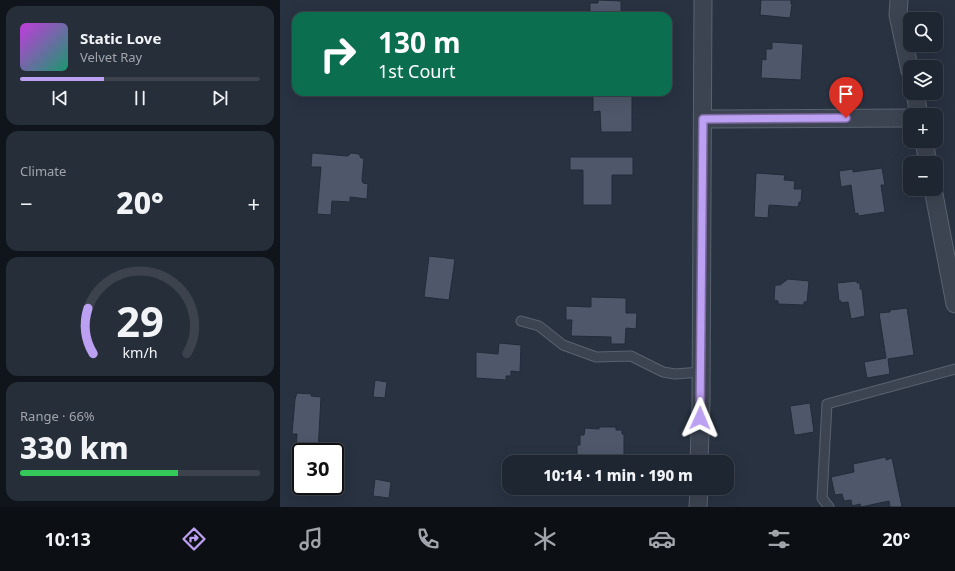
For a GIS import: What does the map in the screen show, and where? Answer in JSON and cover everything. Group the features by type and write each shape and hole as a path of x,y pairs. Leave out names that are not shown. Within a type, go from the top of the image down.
{"street":[{"path":"699,455 703,0"},
{"path":"899,0 898,15 907,60"},
{"path":"703,119 903,118"},
{"path":"934,196 955,304"},
{"path":"698,507 699,495"}],"lane":[{"path":"521,321 538,326 563,345 596,357 631,356 663,372 675,374 700,372"},
{"path":"829,507 822,498 827,404 955,369"}],"building":[{"path":"598,0 621,1 621,12 590,12 590,3 598,3"},
{"path":"761,0 791,0 792,4 790,18 760,15"},
{"path":"772,42 803,44 801,80 761,78 762,59 766,60 766,49 772,49"},
{"path":"593,96 632,96 632,132 601,132 600,111 593,112"},
{"path":"312,153 348,156 351,153 359,154 361,158 364,158 362,180 363,183 368,184 367,199 350,197 350,202 332,201 331,215 317,214 321,167 311,167"},
{"path":"570,157 633,157 633,175 612,175 612,205 583,205 583,170 570,170"},
{"path":"882,168 885,185 881,185 885,212 858,216 858,213 855,214 851,185 841,187 839,171 853,169 853,172"},
{"path":"756,173 785,175 784,180 795,181 794,189 802,189 801,202 799,202 798,207 769,205 768,218 754,217"},
{"path":"429,256 455,259 449,300 424,297"},
{"path":"788,279 809,281 807,302 804,302 804,305 778,304 778,301 774,300 775,285 780,285"},
{"path":"857,281 857,283 860,283 860,289 862,289 865,316 851,319 848,302 841,303 841,301 839,301 837,283"},
{"path":"591,297 626,298 626,313 637,313 636,329 626,328 625,344 611,344 611,337 571,336 572,320 566,320 566,306 591,307"},
{"path":"907,308 914,355 888,359 890,374 867,378 864,362 886,358 879,313"},
{"path":"499,343 521,345 520,372 511,371 511,376 506,376 506,380 476,378 476,352 498,354"},
{"path":"375,380 387,382 385,398 373,397"},
{"path":"297,393 312,394 311,396 321,397 318,443 296,443 297,434 292,434 295,399"},
{"path":"810,403 814,432 796,435 794,434 790,406"},
{"path":"599,427 616,427 616,430 622,430 622,434 624,434 624,455 577,455 577,445 580,445 580,435 584,435 585,428 599,429"},
{"path":"886,457 886,460 892,458 902,507 890,507 889,501 861,507 860,504 852,506 851,500 844,501 842,494 835,495 831,477 854,472 853,464"},
{"path":"375,479 391,482 389,498 373,496"}],"route":[{"path":"700,418 703,119 846,118"}]}
